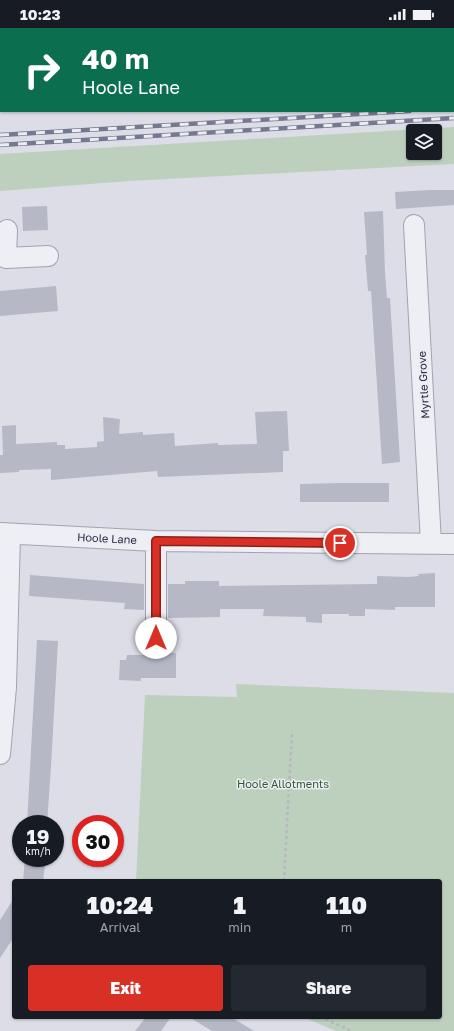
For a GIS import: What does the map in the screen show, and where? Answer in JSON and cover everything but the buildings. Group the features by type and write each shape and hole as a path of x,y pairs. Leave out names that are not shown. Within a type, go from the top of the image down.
{"street":[{"name":"Myrtle Grove","path":"414,225 431,544"},
{"path":"7,230 3,258 48,256"},
{"name":"Hoole Lane","path":"5,533 156,541 454,544"},
{"path":"0,754 6,687 5,533"},
{"path":"156,541 156,638"}],"path":[{"path":"284,879 292,731"},
{"path":"325,1019 352,1031"}],"green space":[{"path":"454,127 454,164 129,181 0,191 0,154 406,130 406,160 442,160 442,128"},
{"name":"Hoole Allotments","path":"236,684 454,693 454,1031 336,1031 308,1019 442,1019 442,879 136,879 145,695 237,697"}],"railway":[{"path":"0,135 393,112"},
{"path":"0,145 454,118"}],"route":[{"path":"156,638 156,541 340,543"}]}
